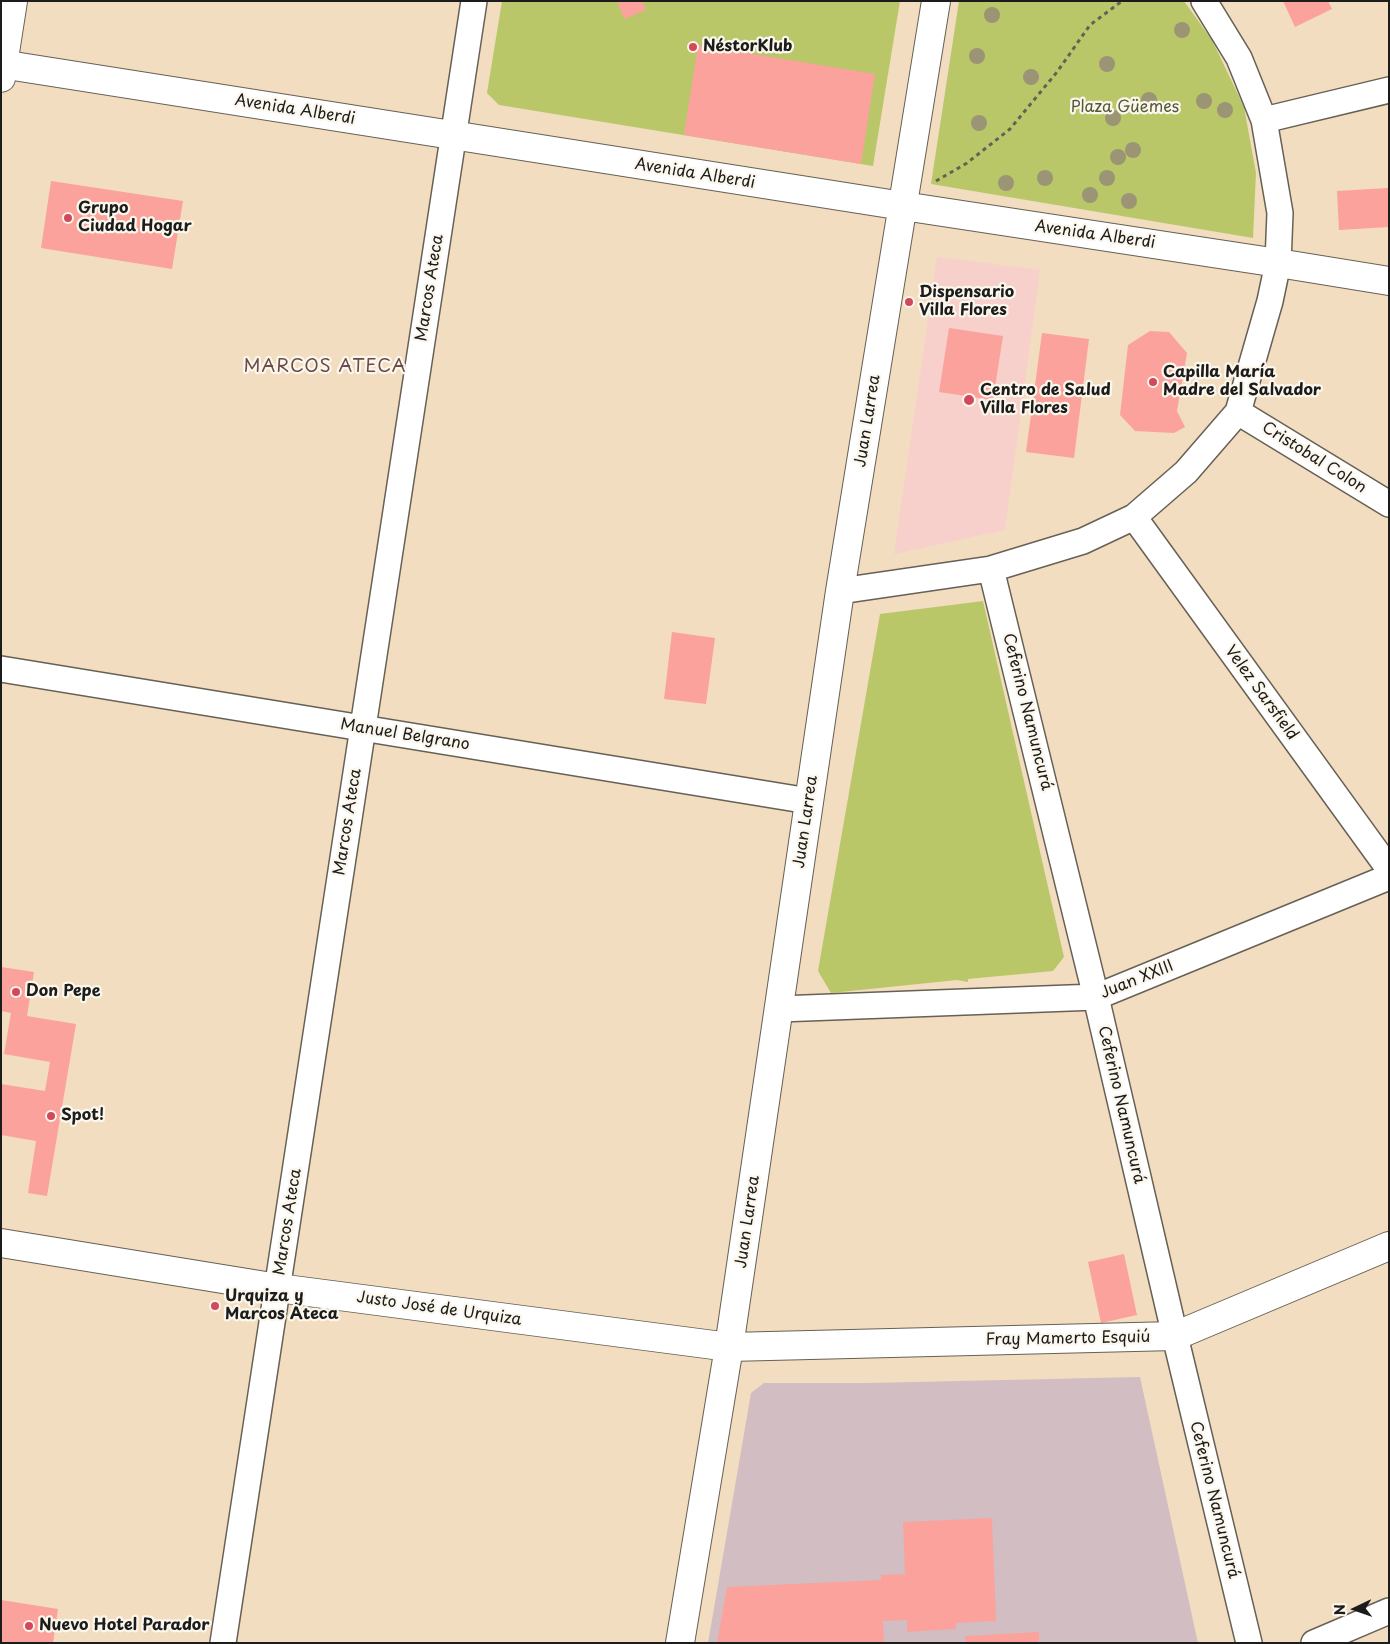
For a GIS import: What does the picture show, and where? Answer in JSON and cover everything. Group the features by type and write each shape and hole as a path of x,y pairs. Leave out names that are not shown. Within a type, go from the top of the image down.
{"street":[{"path":"2,69 13,1"},
{"name":"Marcos Ateca","path":"223,1643 474,1"},
{"name":"Juan Larrea","path":"680,1643 729,1347 840,591 936,1"},
{"path":"840,591 992,568 1083,541 1134,517 1186,472 1238,412 1270,301 1278,262 1280,213 1264,120 1240,58 1204,1"},
{"name":"Avenida Alberdi","path":"2,69 453,135 903,206 1278,262 1389,281"},
{"path":"1264,120 1389,90"},
{"name":"Cristobal Colon","path":"1238,412 1389,504"},
{"name":"Velez Sarsfield","path":"1134,517 1389,869"},
{"name":"Ceferino Namuncurá","path":"992,568 1249,1643"},
{"name":"Manuel Belgrano","path":"1,669 810,801"},
{"name":"Juan XXIII","path":"779,1009 1096,997 1389,877"},
{"name":"Justo José de Urquiza","path":"1,1243 278,1288 729,1347"},
{"name":"Fray Mamerto Esquiú","path":"729,1347 1175,1336 1389,1246"},
{"path":"1314,1643 1389,1611"}],"path":[{"path":"903,206 938,180 967,163 1010,129 1057,72 1090,25 1122,1"}],"shaded area":[{"name":"Centro de Salud Villa Flores","path":"937,257 1040,270 1005,530 894,554"},
{"path":"1140,1377 1198,1643 708,1643 751,1393 764,1383 868,1383"}],"green space":[{"name":"NéstorKlub","path":"502,1 900,1 873,166 499,105 487,93"},
{"name":"Plaza Güemes","path":"959,1 1184,1 1212,40 1244,107 1256,173 1253,238 931,184"},
{"path":"983,601 1064,957 1053,971 968,979 968,982 957,980 831,993 818,971 880,614"}],"building":[{"path":"617,1 642,1 646,10 624,19"},
{"path":"1283,1 1328,1 1332,9 1295,27"},
{"path":"698,45 875,74 861,164 684,135"},
{"path":"51,181 183,201 172,269 41,248"},
{"path":"1388,188 1389,227 1339,230 1337,191"},
{"path":"949,328 1003,336 993,400 939,392"},
{"name":"Capilla María Madre del Salvador","path":"1150,331 1169,332 1187,353 1177,411 1185,427 1174,433 1135,431 1120,415 1128,345"},
{"path":"1042,333 1089,339 1074,458 1026,452"},
{"path":"672,632 715,638 706,704 664,699"},
{"path":"1,967 34,972 27,1016 76,1024 47,1196 28,1193 36,1141 1,1135 1,1084 45,1091 50,1062 4,1054 11,1013 1,1011"},
{"path":"1124,1254 1137,1315 1101,1323 1088,1262"},
{"path":"992,1518 996,1621 956,1623 956,1629 907,1632 907,1620 883,1621 884,1643 717,1643 727,1587 881,1580 881,1575 905,1574 903,1522"},
{"name":"Nuevo Hotel Parador","path":"1,1600 58,1609 53,1643 1,1643"},
{"path":"1039,1632 1039,1643 966,1643 965,1636"}],"place":[{"name":"NéstorKlub","path":"693,47"},
{"name":"Grupo Ciudad Hogar","path":"68,218"},
{"name":"Dispensario Villa Flores","path":"909,302"},
{"name":"Capilla María Madre del Salvador","path":"1153,382"},
{"name":"Centro de Salud Villa Flores","path":"969,400"},
{"name":"Don Pepe","path":"16,992"},
{"name":"Spot!","path":"51,1116"},
{"name":"Urquiza y Marcos Ateca","path":"215,1306"},
{"name":"Nuevo Hotel Parador","path":"29,1626"}],"district":[{"name":"MARCOS ATECA","path":"325,367"}]}
